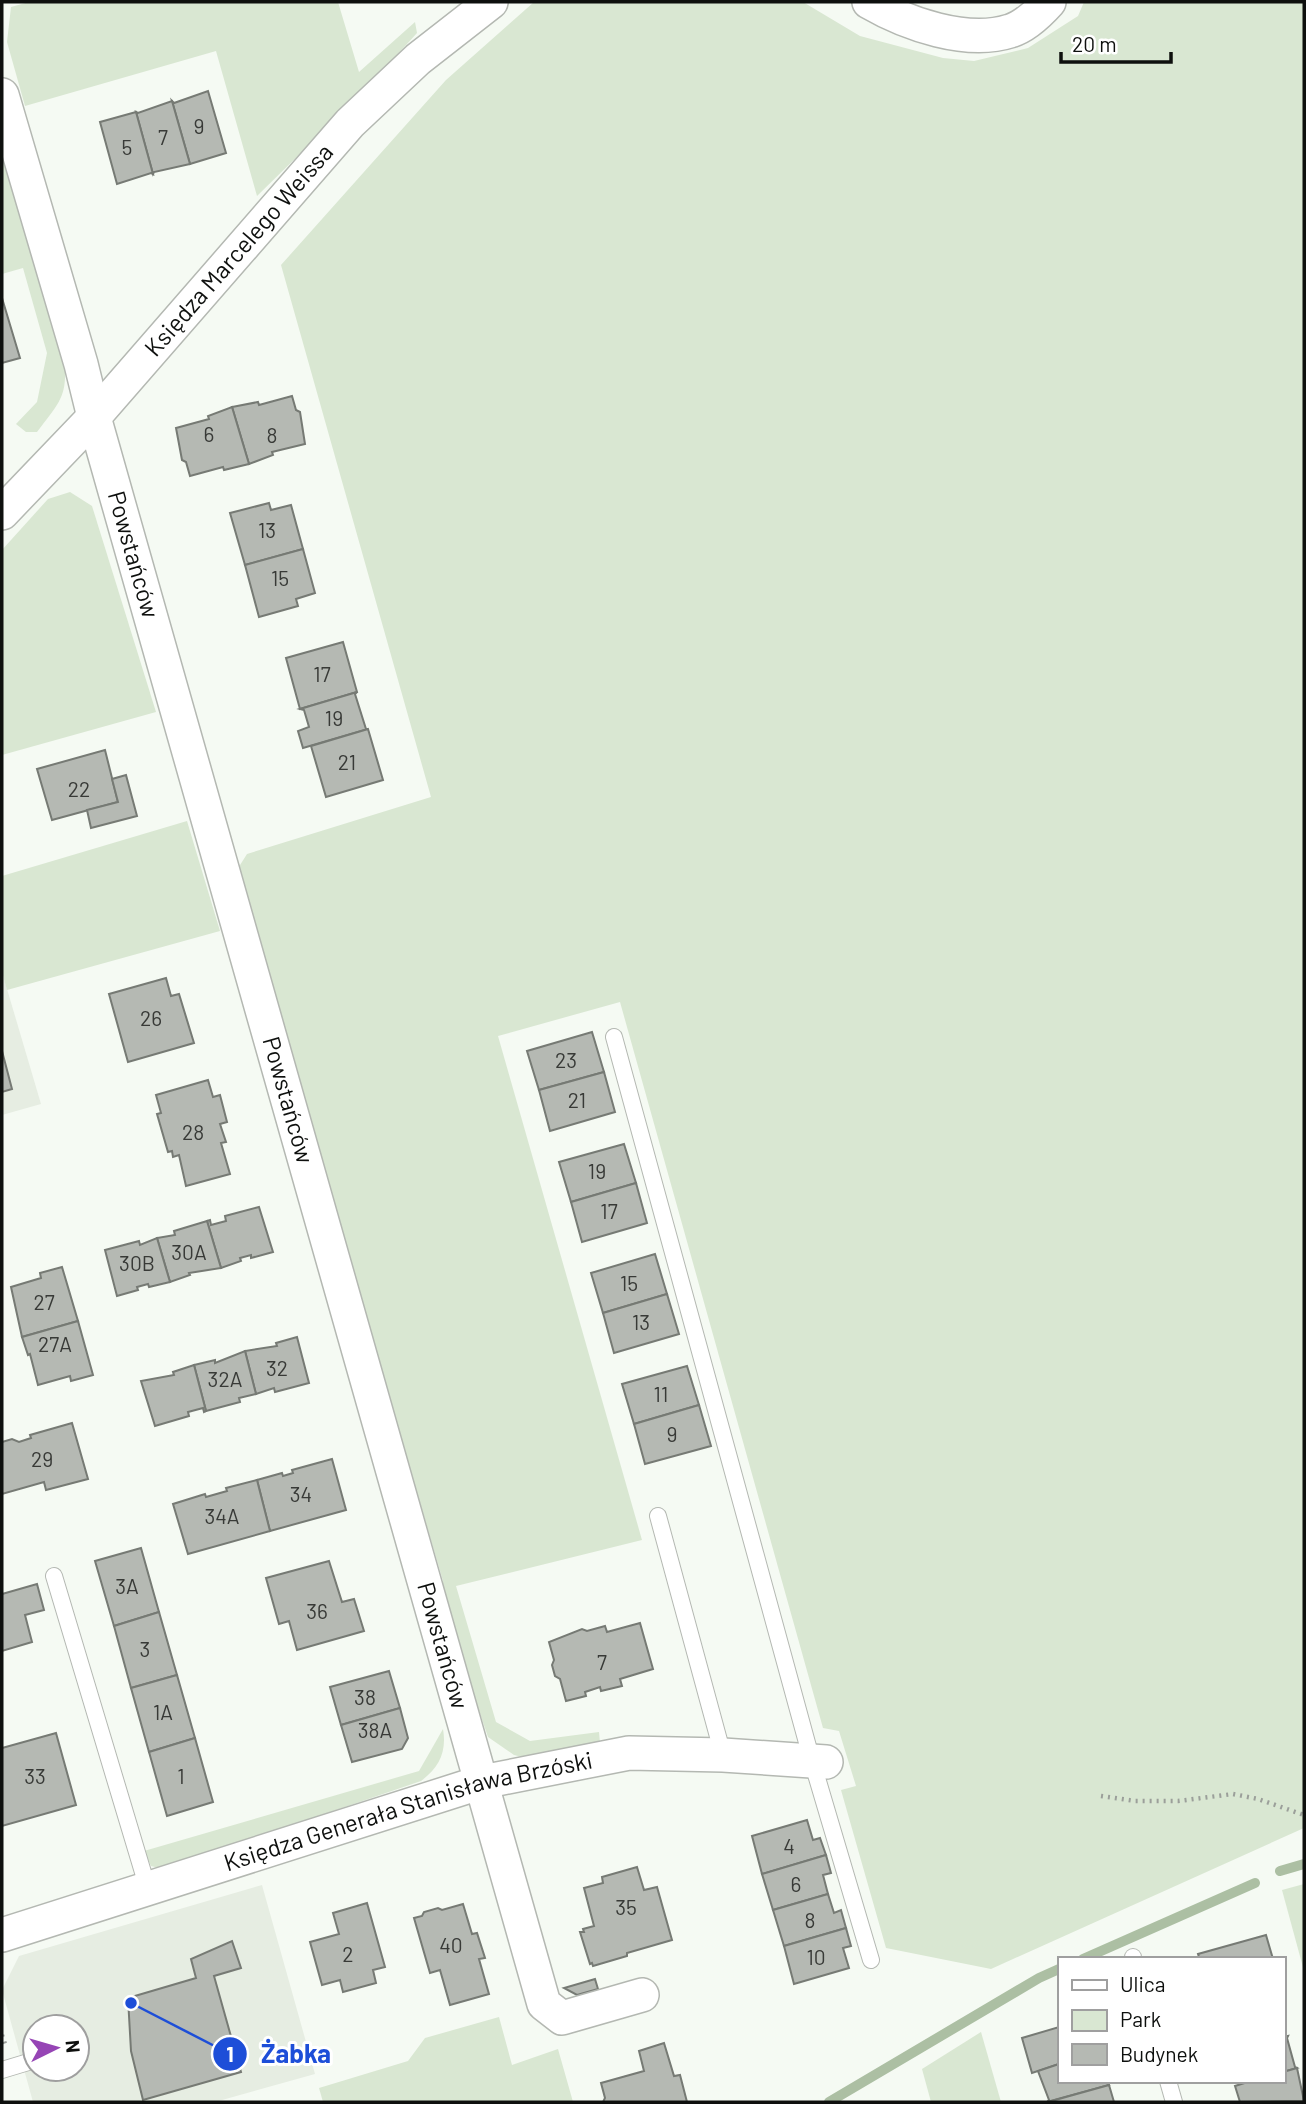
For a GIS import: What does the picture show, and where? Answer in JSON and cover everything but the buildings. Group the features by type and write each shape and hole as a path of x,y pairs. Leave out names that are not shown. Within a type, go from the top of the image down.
{"street":[{"name":"Księdza Marcelego Weissa","path":"2,513 94,417 350,123 418,59 491,2"},
{"path":"869,2 892,15 927,28 965,34 1013,31 1040,12 1049,2"},
{"name":"Powstańców","path":"2,95 81,364 340,1293 544,2004 562,2018 642,1995"},
{"name":"Księdza Generała Stanisława Brzóski","path":"2,1935 482,1782 629,1752 819,1762"}],"lane":[{"path":"614,1037 819,1762 871,1960"},
{"path":"658,1516 723,1755"},
{"path":"54,1576 148,1889"},
{"path":"2,2070 21,2064"},
{"path":"1169,2083 1174,2102"}],"path":[{"path":"1101,1796 1135,1801 1178,1801 1233,1794 1258,1799 1304,1815"}],"shaded area":[{"path":"2,972 41,1104 2,1115"},
{"path":"262,1885 315,2074 215,2102 33,2102 28,2083 91,2083 91,2013 21,2013 21,2059 2,1990 19,1956"}],"green space":[{"path":"29,2 338,2 359,72 415,22 417,33 366,89 257,196 216,51 25,106 7,42 11,7"},
{"path":"534,2 803,2 860,36 943,58 974,61 1028,48 1078,16 1084,2 1304,2 1304,1828 991,1969 886,1948 841,1790 856,1786 839,1731 823,1728 620,1002 498,1036 642,1540 456,1586 496,1722 530,1741 599,1732 600,1743 526,1758 514,1755 488,1737 441,1599 443,1581 235,873 247,854 431,797 281,265 446,80"},
{"path":"2,148 64,353 64,388 58,404 37,432 26,432 16,424 37,402 47,353 23,268 2,274"},
{"path":"70,492 92,506 156,712 2,755 2,550 48,499"},
{"path":"187,821 220,931 7,990 2,972 2,876"},
{"path":"443,1729 443,1752 433,1771 421,1781 163,1869 151,1866 144,1851 419,1771"},
{"path":"1304,1884 1304,1971 1282,1890"},
{"path":"499,2017 512,2065 558,2049 573,2102 323,2102 319,2088 408,2061 425,2038"},
{"path":"981,2032 1001,2102 931,2102 922,2069"}],"waterway":[{"path":"1280,1871 1304,1864"},
{"path":"1088,1957 1255,1883"},
{"path":"829,2102 1039,1978 1058,1969"}],"place":[{"name":"Żabka","path":"131,2003"}]}
